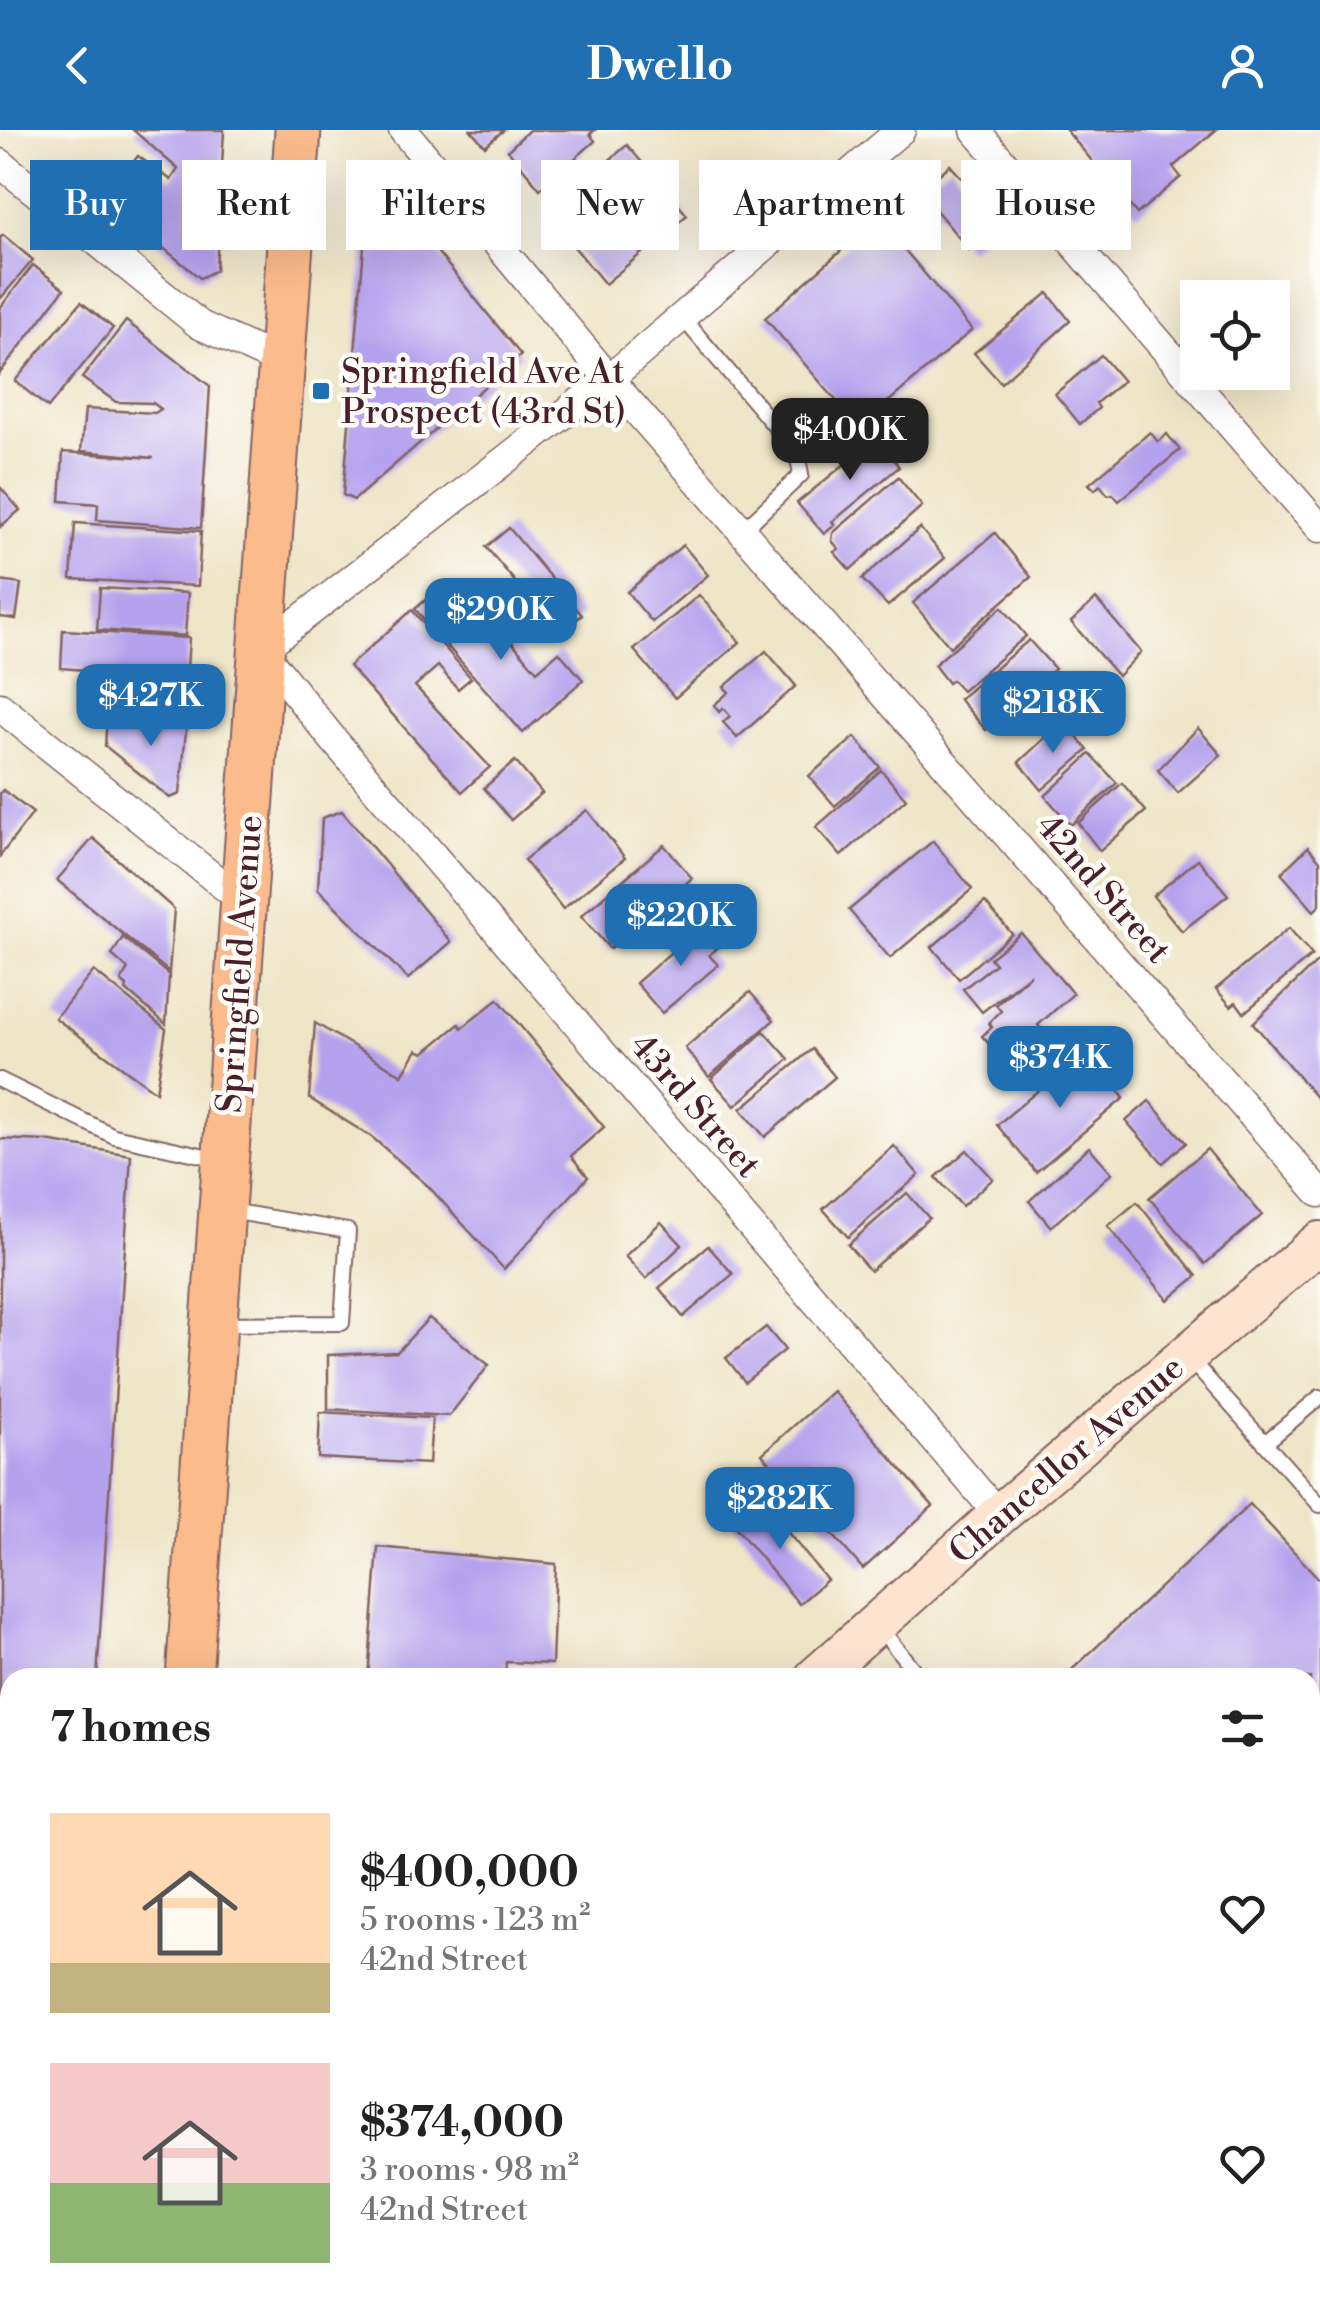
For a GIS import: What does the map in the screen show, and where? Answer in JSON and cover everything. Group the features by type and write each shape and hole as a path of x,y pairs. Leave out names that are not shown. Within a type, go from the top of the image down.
{"main road":[{"name":"Springfield Avenue","path":"190,1668 298,130"},
{"name":"Chancellor Avenue","path":"825,1668 999,1514 1320,1242"}],"street":[{"name":"42nd Street","path":"403,130 609,379 1320,1193"},
{"path":"261,650 609,379 901,130"},
{"path":"975,130 1320,528"},
{"path":"0,163 200,325 281,362"},
{"name":"43rd Street","path":"261,650 332,738 999,1514"},
{"path":"0,707 244,902"}],"lane":[{"path":"682,317 797,452 801,474 742,531"},
{"path":"0,1080 114,1136 226,1160"},
{"path":"214,1324 342,1323 348,1231 222,1210"},
{"path":"1186,1355 1320,1505"},
{"path":"1265,1443 1320,1397"},
{"path":"877,1623 912,1668"}],"building":[{"path":"133,130 224,130 222,160 182,160 182,250 217,250 216,270 200,278 162,247 162,173 171,180 178,169"},
{"path":"471,130 504,130 485,146"},
{"path":"529,130 595,130 590,134 595,141 573,160 541,160 540,189 521,166 521,160 508,150"},
{"path":"1066,130 1216,130 1173,167 1181,177 1137,214 1131,207 1131,160 1091,160"},
{"path":"627,145 640,160 610,160"},
{"path":"950,165 961,177 961,240 941,216 941,173"},
{"path":"679,206 687,215 679,222"},
{"path":"3,235 33,260 0,299 0,238"},
{"path":"364,250 436,250 521,355 354,500 343,495"},
{"path":"577,250 645,250 605,284"},
{"path":"842,250 905,250 972,330 859,427 765,318"},
{"path":"33,265 64,289 0,373 0,308"},
{"path":"1048,293 1070,321 1001,383 974,353"},
{"path":"81,302 113,328 48,408 15,381"},
{"path":"126,321 210,386 201,528 97,520 98,504 60,501 63,452 154,458 81,451 85,409 155,413 161,409 153,403 116,402 82,378"},
{"path":"1101,355 1123,381 1096,403 1099,408 1080,424 1055,394"},
{"path":"884,432 899,451 892,456 899,467 832,522 835,525 824,534 797,503"},
{"path":"1150,432 1158,442 1167,434 1180,450 1119,501 1100,485 1095,490 1089,484"},
{"path":"898,477 922,506 850,570 834,552 839,549 832,541 833,533"},
{"path":"0,487 20,510 0,527"},
{"path":"75,523 201,531 198,586 71,579"},
{"path":"509,528 582,615 559,634 486,547"},
{"path":"920,528 945,558 888,606 862,579"},
{"path":"995,533 1031,577 950,647 913,603"},
{"path":"683,545 708,575 652,622 627,592"},
{"path":"0,581 21,584 16,619 0,617"},
{"path":"100,588 188,593 185,636 97,630"},
{"path":"436,591 461,620 479,604 537,671 559,652 583,680 523,733 415,609"},
{"path":"699,595 740,642 675,698 634,650"},
{"path":"1096,599 1141,652 1118,676 1071,622"},
{"path":"1002,607 1026,636 962,691 952,680 948,683 934,665"},
{"path":"412,610 471,678 458,689 438,666 415,686 490,767 462,792 349,666"},
{"path":"63,630 189,638 184,716 83,711 85,670 61,668"},
{"path":"1029,640 1055,669 986,730 959,699"},
{"path":"766,651 796,686 737,738 723,722 730,716 714,705 729,692 724,687"},
{"path":"107,718 187,720 180,794 170,798 105,746"},
{"path":"1063,721 1088,750 1042,790 1019,762"},
{"path":"1198,728 1221,755 1178,793 1158,770"},
{"path":"855,737 880,767 835,806 809,776"},
{"path":"1090,754 1117,783 1071,825 1045,796"},
{"path":"515,761 542,793 511,820 484,788"},
{"path":"881,770 906,799 841,856 816,827"},
{"path":"1122,783 1146,811 1100,851 1078,823"},
{"path":"3,790 33,813 0,856 0,793"},
{"path":"587,810 625,858 563,909 524,860"},
{"path":"342,811 451,942 408,979 318,889 322,818"},
{"path":"93,838 174,909 169,972 57,880"},
{"path":"933,841 972,889 890,958 849,910"},
{"path":"664,845 692,878 610,949 581,916"},
{"path":"1308,847 1320,861 1320,905 1314,911 1281,873"},
{"path":"1198,859 1228,895 1182,931 1153,896"},
{"path":"985,902 1012,934 959,979 932,947"},
{"path":"704,923 722,944 709,955 718,965 662,1013 636,983"},
{"path":"1289,928 1312,955 1244,1013 1236,1002 1231,1006 1216,989"},
{"path":"1021,933 1073,994 1038,1025 1061,1052 1027,1081 982,1036 1001,1011 996,1005 1031,974 982,1012 963,989 995,964 990,958"},
{"path":"123,937 169,975 166,1024 126,990 121,981 128,969 112,955"},
{"path":"1320,959 1320,1102 1253,1023"},
{"path":"94,971 166,1029 156,1092 55,1018"},
{"path":"750,992 774,1020 709,1077 685,1048"},
{"path":"498,999 604,1127 571,1156 588,1177 504,1269 428,1186 373,1138 309,1098 315,1023 402,1075 417,1050 424,1053"},
{"path":"764,1031 789,1059 735,1106 711,1079"},
{"path":"812,1049 835,1077 765,1137 741,1109"},
{"path":"1085,1051 1124,1098 1036,1172 997,1125"},
{"path":"1149,1101 1186,1143 1163,1163 1126,1121"},
{"path":"0,1139 46,1141 131,1155 98,1668 0,1668"},
{"path":"894,1146 919,1175 848,1237 823,1209"},
{"path":"1089,1147 1112,1173 1051,1227 1029,1201"},
{"path":"1207,1149 1262,1215 1205,1264 1149,1198"},
{"path":"967,1150 993,1179 962,1206 936,1177"},
{"path":"907,1193 929,1218 870,1271 848,1245"},
{"path":"1137,1202 1197,1276 1168,1300 1108,1226"},
{"path":"661,1222 682,1245 646,1279 625,1256"},
{"path":"708,1246 733,1274 683,1317 659,1288"},
{"path":"429,1318 489,1365 449,1416 328,1409 328,1355 397,1352"},
{"path":"766,1327 785,1350 745,1382 726,1358"},
{"path":"833,1391 933,1506 863,1569 818,1518 840,1499 826,1483 805,1502 762,1454"},
{"path":"320,1412 432,1418 429,1464 318,1458"},
{"path":"762,1501 827,1580 799,1604 733,1524"},
{"path":"1250,1504 1320,1580 1320,1668 1074,1668"},
{"path":"378,1547 556,1564 552,1664 506,1662 506,1668 369,1668"}],"place":[{"name":"Springfield Ave At Prospect (43rd St)","path":"321,391"}]}
